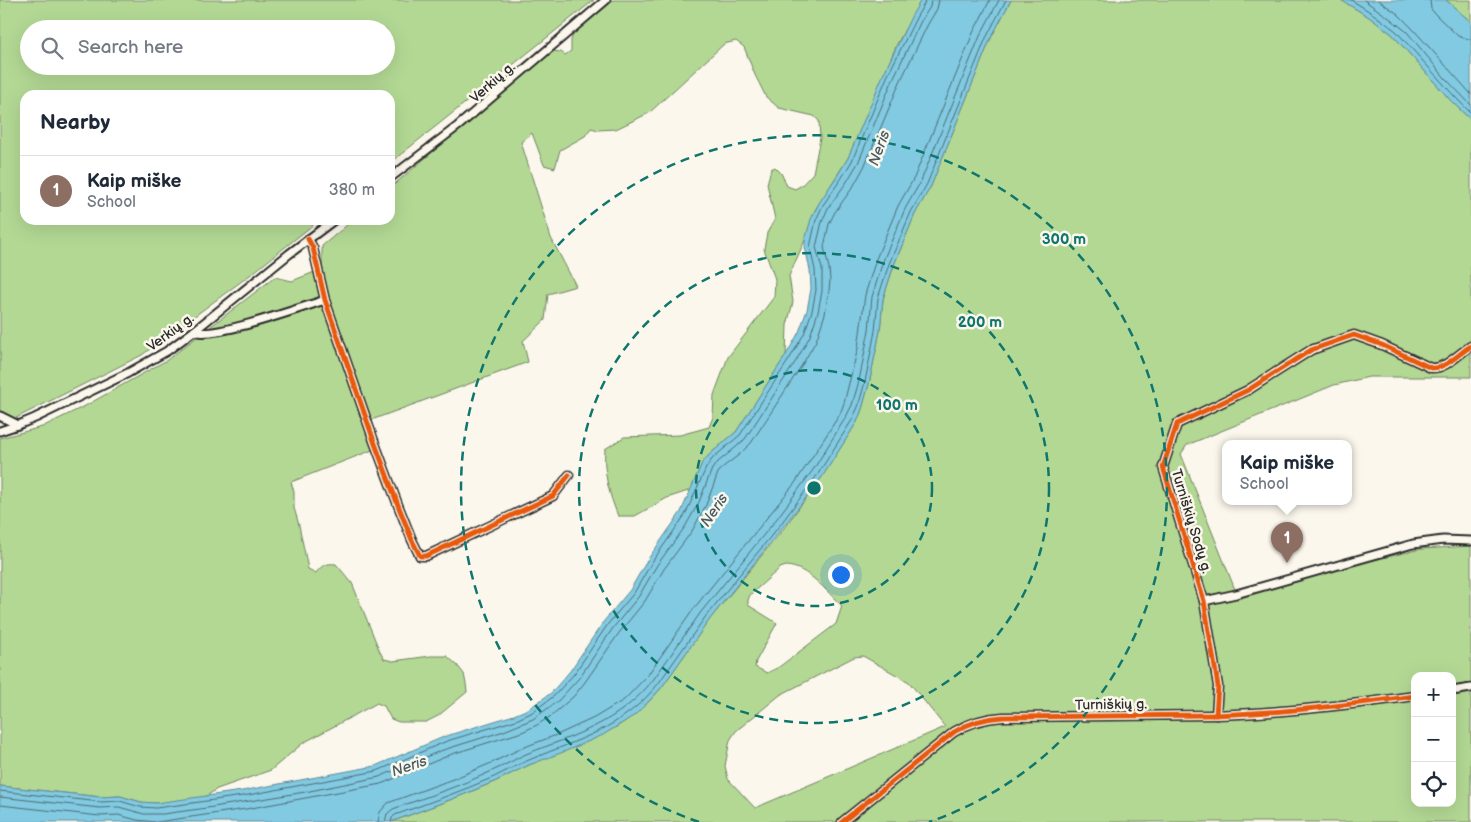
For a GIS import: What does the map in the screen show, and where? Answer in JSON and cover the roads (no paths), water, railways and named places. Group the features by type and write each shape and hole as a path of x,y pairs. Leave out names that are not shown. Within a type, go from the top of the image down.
{"street":[{"name":"Verkių g.","path":"395,174 466,120 606,0"},
{"name":"Verkių g.","path":"0,430 18,425 148,363 194,331 328,225"},
{"path":"308,240 313,248 326,300 377,450 408,532 420,556 426,556 552,496 569,475"},
{"path":"194,331 199,333 226,330 326,300"},
{"name":"Turniškių Sodų g.","path":"1216,714 1218,686 1204,601 1163,467 1177,424 1248,390 1311,350 1354,335 1382,345 1431,368 1443,366 1471,346"},
{"path":"0,416 18,425"},
{"path":"1204,601 1413,544 1443,540 1471,541"},
{"path":"1456,690 1471,688"},
{"name":"Turniškių g.","path":"842,822 962,727 978,720 1003,717 1216,714 1338,706 1411,697"}],"water":[{"name":"Neris","path":"921,0 1011,0 990,40 931,186 915,214 894,265 883,299 880,331 869,384 857,422 822,477 710,619 662,687 635,715 603,735 460,796 391,822 0,822 0,786 101,797 120,796 141,802 156,803 242,791 375,766 446,736 514,715 528,709 551,693 570,671 604,621 630,590 648,559 681,512 702,463 736,432 799,332 807,310 811,289 805,240 811,219 848,158 883,75"},
{"path":"1341,0 1446,0 1471,22 1471,120 1452,102 1392,34"}],"place":[{"name":"Kaip miške","path":"1287,563"}]}
